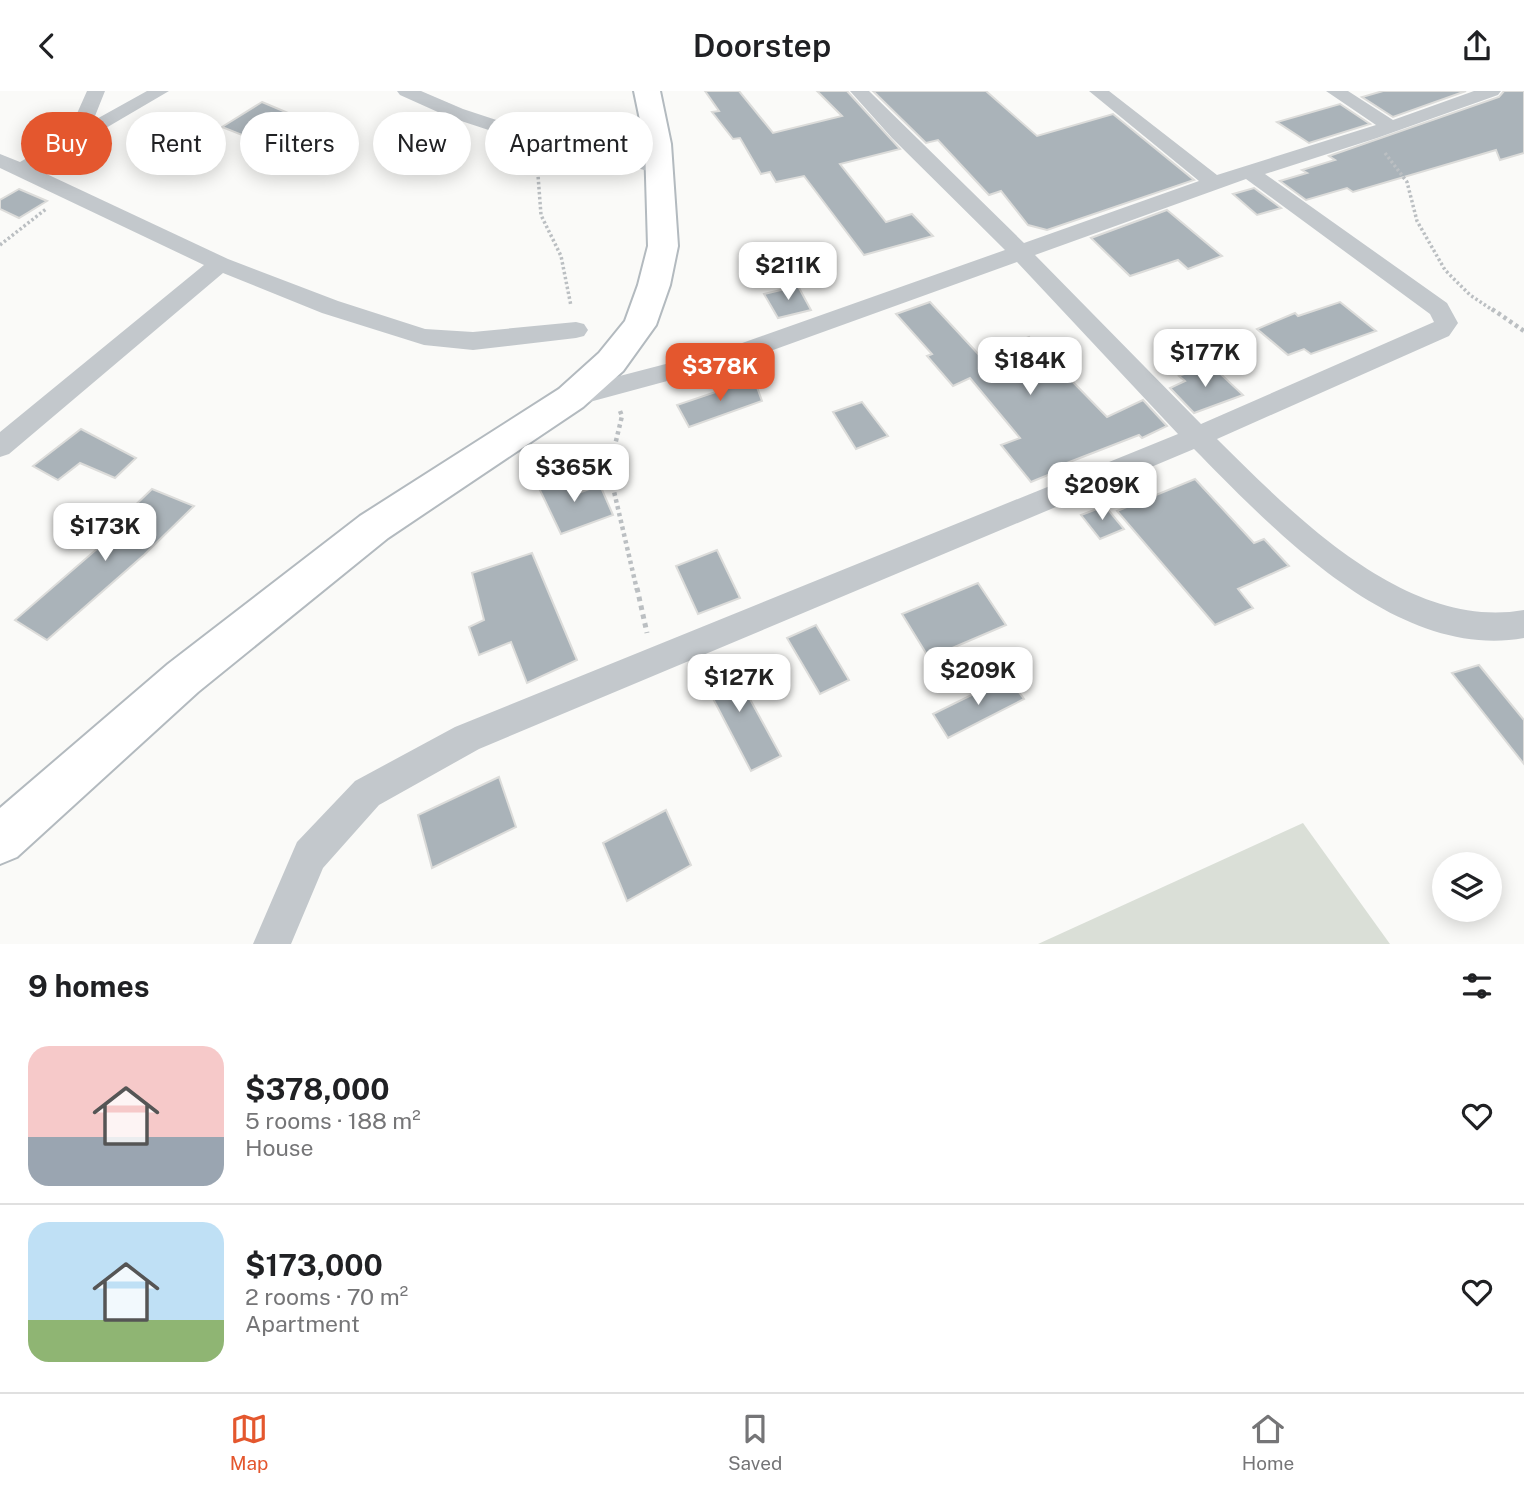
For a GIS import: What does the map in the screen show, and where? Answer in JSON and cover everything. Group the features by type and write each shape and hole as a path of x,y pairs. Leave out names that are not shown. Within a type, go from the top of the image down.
{"main road":[{"path":"0,840 183,678 374,527 571,398 611,362 640,325 654,285 663,246 658,144 647,91"}],"street":[{"path":"86,112 96,91"},
{"path":"112,118 160,91"},
{"path":"406,91 485,123"},
{"path":"859,91 891,128 1021,253 1196,437 1323,552 1406,604 1465,627 1514,627 1524,624"},
{"path":"1098,91 1213,183"},
{"path":"1335,91 1390,126"},
{"path":"571,398 736,354 1213,183 1370,134 1492,91"},
{"path":"10,165 220,264 330,307 424,337 473,341 576,331"},
{"path":"653,167 658,168"},
{"path":"272,944 310,855 367,793 467,738 1196,437 1441,330 1446,323 1438,309 1248,171"},
{"path":"0,447 220,264"}],"path":[{"path":"1370,134 1407,182 1417,221 1446,270 1470,295 1524,331"},
{"path":"538,175 541,215 561,256 576,331"},
{"path":"0,245 68,193"},
{"path":"609,388 622,416 609,470 654,661"}],"shaded area":[{"path":"1303,823 1390,944 1038,944"}],"building":[{"path":"705,91 739,91 773,133 842,116 817,91 847,91 900,149 840,164 886,222 912,214 933,236 864,255 804,176 776,182 770,172 761,174 740,138 733,139 712,112 719,111"},
{"path":"873,91 986,91 1037,136 1113,114 1194,180 1047,230 1028,225 1001,191 989,195 938,140 926,143"},
{"path":"1383,91 1466,91 1393,117 1362,97"},
{"path":"1504,91 1524,91 1524,153 1500,160 1496,150 1353,192 1347,188 1306,200 1280,181 1307,173 1302,170 1335,160 1329,156 1499,97"},
{"path":"262,102 286,112 246,112"},
{"path":"1340,104 1370,124 1309,143 1277,122"},
{"path":"240,116 240,134 226,129 226,124"},
{"path":"1254,188 1281,208 1257,215 1233,194"},
{"path":"19,189 47,201 19,218 0,209 0,200"},
{"path":"1167,210 1222,256 1188,269 1178,260 1130,276 1091,238"},
{"path":"798,286 811,310 778,318 764,294"},
{"path":"930,302 981,357 1029,337 1107,417 1143,400 1167,426 1142,438 1139,435 1067,463 1070,466 1031,482 1001,445 1020,438 970,378 953,386 927,356 932,354 896,314"},
{"path":"1340,302 1376,331 1311,354 1304,349 1288,355 1257,329 1295,313 1298,316"},
{"path":"1210,364 1243,395 1194,413 1170,388 1185,381 1179,376"},
{"path":"754,379 762,401 689,427 677,405"},
{"path":"862,402 888,436 856,449 833,412"},
{"path":"81,429 136,458 115,478 80,463 58,480 33,466"},
{"path":"562,473 573,495 600,485 613,515 561,534 537,484"},
{"path":"1195,479 1254,543 1264,539 1289,566 1238,589 1253,608 1215,625 1117,511"},
{"path":"152,489 194,506 144,555 47,640 15,620 128,522 123,517"},
{"path":"1105,506 1124,529 1100,539 1081,515"},
{"path":"717,550 740,598 698,614 676,566"},
{"path":"532,553 577,660 527,683 511,642 479,655 469,627 484,620 472,573"},
{"path":"978,583 1006,625 929,658 902,614"},
{"path":"816,625 849,680 820,694 787,638"},
{"path":"727,657 781,756 751,771 698,670"},
{"path":"1479,665 1524,720 1524,764 1452,673"},
{"path":"1008,677 1024,699 948,738 933,714"},
{"path":"499,777 516,827 432,868 418,815"},
{"path":"666,810 691,865 627,901 603,843"}]}
